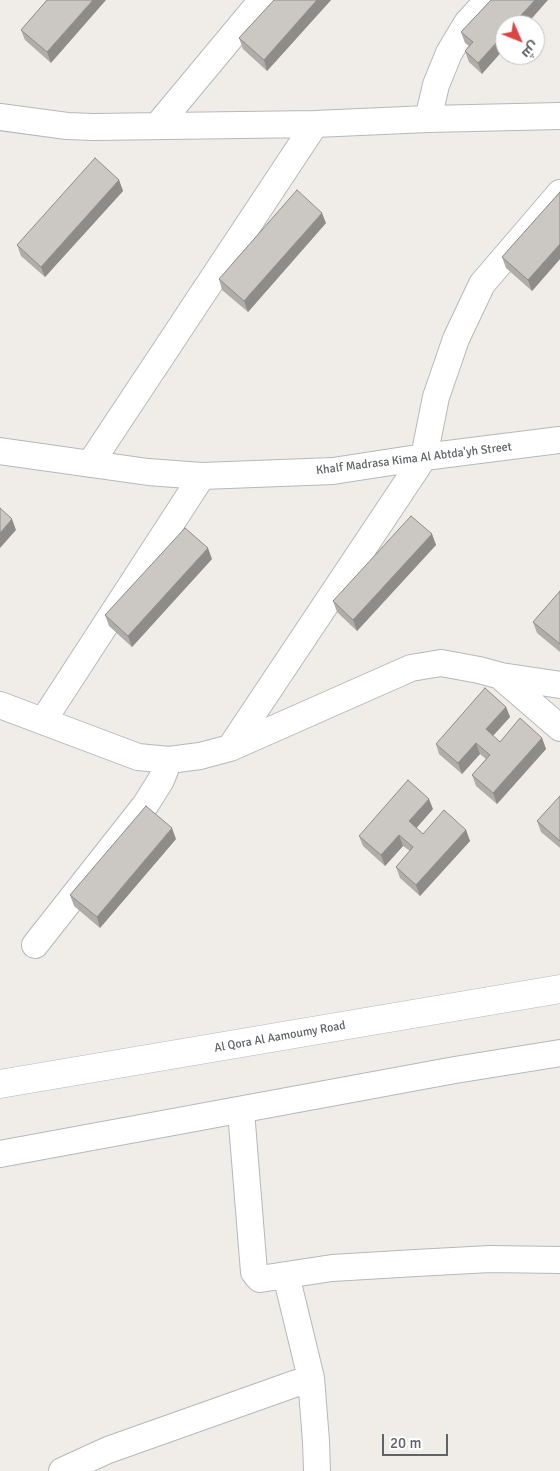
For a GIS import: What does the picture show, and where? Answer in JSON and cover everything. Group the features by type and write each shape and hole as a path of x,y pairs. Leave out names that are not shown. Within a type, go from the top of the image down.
{"street":[{"path":"158,125 262,0"},
{"path":"428,119 436,85 449,53 468,23 488,0"},
{"path":"0,117 67,126 93,127 315,124 560,116"},
{"path":"90,464 315,124"},
{"path":"230,748 424,457 436,397 450,355 482,284 560,193"},
{"name":"Khalf Madrasa Kima Al Abtda'yh Street","path":"0,451 148,472 202,476 333,471 424,457 560,440"},
{"path":"43,721 202,476"},
{"path":"0,705 138,757 169,760 200,756 230,748 412,668 441,663 560,686"},
{"path":"501,676 560,728"},
{"path":"35,945 146,804 161,780 169,760"},
{"name":"Al Qora Al Aamoumy Road","path":"0,1084 560,989"},
{"path":"0,1154 455,1070 560,1053"},
{"path":"241,1111 254,1272 260,1278 332,1268 416,1262 490,1259 560,1260"},
{"path":"286,1275 311,1378 317,1471"},
{"path":"70,1469 108,1450 311,1378"}],"building":[{"path":"47,0 93,0 47,52 21,30"},
{"path":"274,0 317,0 264,60 239,38"},
{"path":"491,0 535,0 521,15 495,15 495,44 478,63 465,51 473,42 461,32"},
{"path":"95,158 119,180 41,267 17,245"},
{"path":"297,190 322,213 244,301 219,279"},
{"path":"560,192 560,244 528,280 502,257"},
{"path":"0,508 12,519 0,533"},
{"path":"411,516 432,534 353,620 333,601"},
{"path":"185,528 208,548 128,636 105,615"},
{"path":"560,591 560,644 533,622"},
{"path":"485,688 506,707 486,729 500,742 520,718 542,738 493,793 472,775 490,755 476,743 458,763 436,744"},
{"path":"408,780 429,799 409,821 423,834 444,810 466,830 416,885 396,867 413,847 399,835 381,855 359,836"},
{"path":"560,796 560,841 537,821"},
{"path":"146,806 172,828 97,917 70,895"}]}
